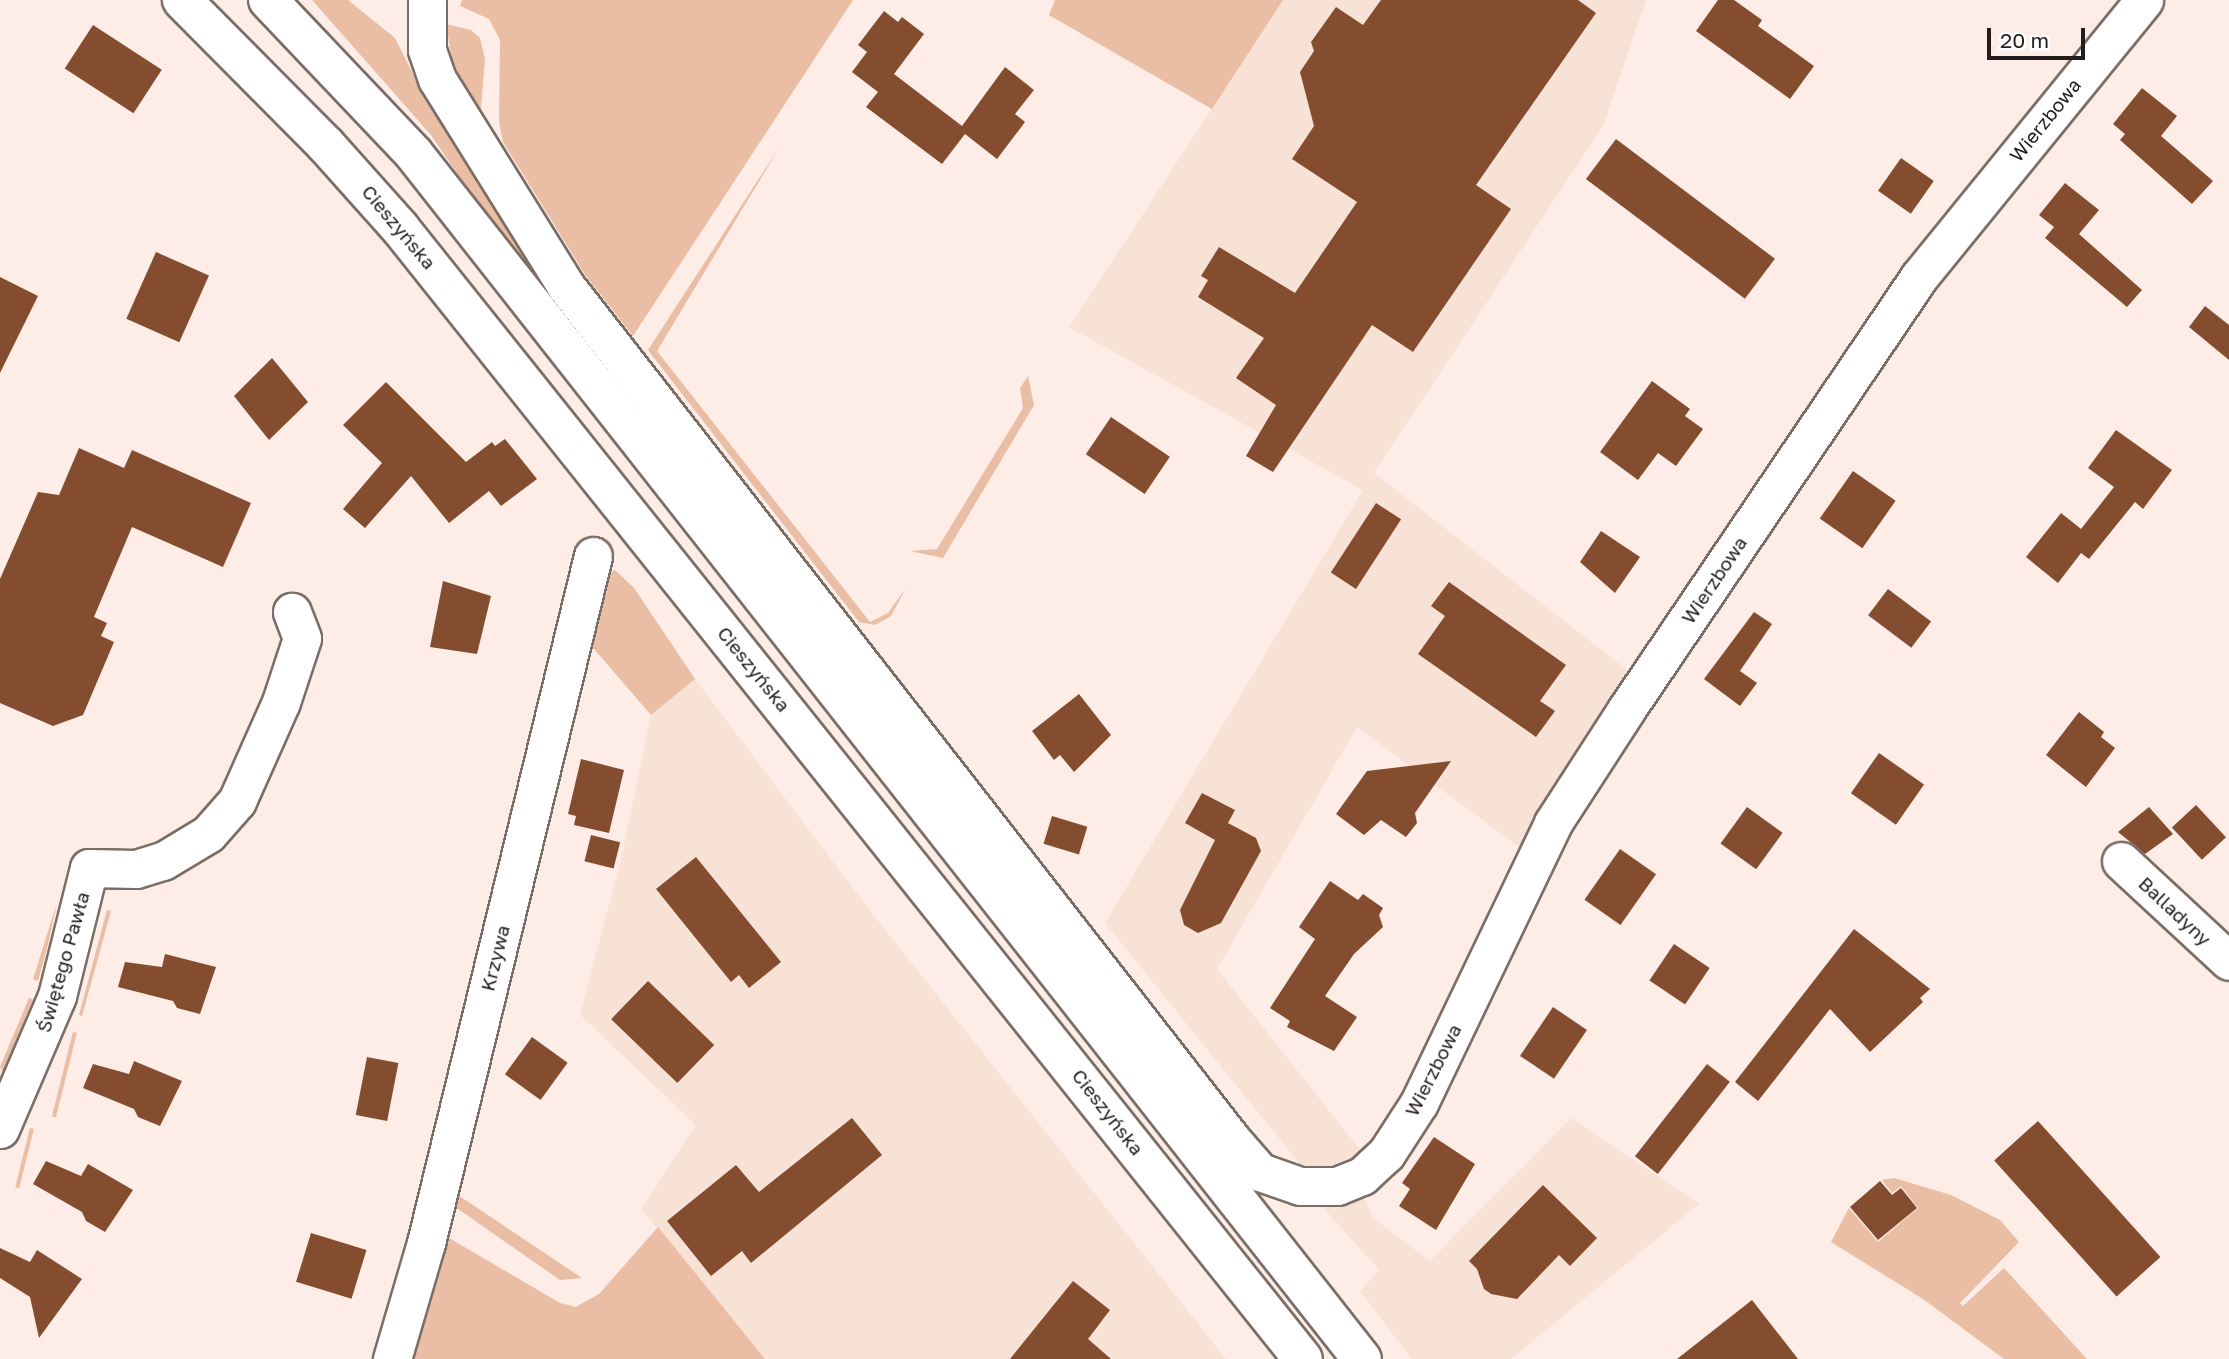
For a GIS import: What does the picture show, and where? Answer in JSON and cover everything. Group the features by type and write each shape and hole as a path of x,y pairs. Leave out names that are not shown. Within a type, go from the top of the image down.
{"main road":[{"name":"Cieszyńska","path":"181,0 325,144 417,248 1303,1359"},
{"path":"268,0 414,154 1362,1359"}],"street":[{"name":"Wierzbowa","path":"427,0 427,50 449,102 565,285 627,366 1232,1140 1260,1171 1287,1184 1337,1186 1362,1176 1386,1154 1419,1103 1553,823 1919,277 2144,0"},
{"name":"Krzywa","path":"392,1359 426,1243 593,556"},
{"name":"Świętego Pawła","path":"0,1129 57,996 89,868 136,869 163,862 208,834 237,801 281,702 302,638 292,612"},
{"name":"Balladyny","path":"2121,861 2229,961"}],"shaded area":[{"path":"312,0 348,0 395,38 426,100 492,191 664,450 490,222 431,135"},
{"path":"462,0 853,0 633,336 586,276 503,142 499,122 500,40 489,19 460,6"},
{"path":"1055,0 1283,0 1212,109 1049,15"},
{"path":"1283,0 1646,0 1603,126 1374,473 1635,676 1527,853 1357,727 1217,969 1365,1156 1325,1168 1300,1164 1105,923 1363,490 1069,327"},
{"path":"446,24 471,30 480,38 485,59 480,120 452,60"},
{"path":"782,143 657,351 870,622 888,613 906,588 891,616 875,625 859,622 648,350"},
{"path":"1028,376 1034,405 943,558 910,551 937,549 1023,408 1020,388"},
{"path":"615,570 634,588 695,679 651,715 588,642 599,577"},
{"path":"695,679 871,912 1226,1359 765,1359 641,1209 696,1125 580,1015 621,859 651,715"},
{"path":"57,903 48,944 38,981 33,979"},
{"path":"107,910 111,911 82,1016 79,1015"},
{"path":"29,998 33,999 3,1072 0,1067"},
{"path":"73,1032 77,1033 56,1117 52,1116"},
{"path":"1571,1118 1699,1204 1511,1359 1412,1359 1360,1291 1379,1270 1321,1205 1364,1196 1373,1218 1430,1261"},
{"path":"30,1128 34,1129 19,1188 15,1187"},
{"path":"1894,1178 1951,1195 2000,1220 2019,1242 1960,1303 1963,1306 2004,1268 2087,1359 2004,1359 1923,1299 1831,1242 1849,1208 1878,1242 1918,1208 1901,1186 1892,1193 1882,1180"},
{"path":"452,1191 582,1278 560,1280 451,1204"},
{"path":"658,1227 765,1359 405,1359 444,1235 560,1303 576,1307 599,1294"}],"building":[{"path":"1381,0 1578,0 1596,13 1476,185 1511,209 1413,352 1372,325 1273,472 1246,456 1276,405 1236,378 1264,338 1198,297 1208,280 1201,276 1219,247 1295,293 1357,202 1292,159 1314,126 1300,72 1314,51 1311,42 1336,7 1363,25"},
{"path":"1718,0 1734,0 1762,20 1758,26 1814,66 1790,99 1696,31"},
{"path":"884,11 898,22 902,17 924,34 894,74 962,126 1005,67 1034,90 1015,114 1025,122 997,159 965,134 942,164 866,107 878,92 852,72 867,52 858,45"},
{"path":"93,25 162,70 133,113 65,69"},
{"path":"2142,88 2177,116 2161,136 2213,181 2192,204 2120,140 2125,134 2113,124"},
{"path":"1616,139 1775,259 1745,299 1586,179"},
{"path":"1901,158 1934,181 1911,214 1878,191"},
{"path":"2065,183 2099,210 2079,234 2142,290 2127,307 2045,238 2054,227 2039,215"},
{"path":"156,252 209,276 179,342 126,319"},
{"path":"0,277 38,296 0,373"},
{"path":"2205,306 2229,325 2229,360 2189,327"},
{"path":"272,358 308,402 269,440 234,396"},
{"path":"1652,381 1690,409 1685,416 1703,429 1676,466 1658,453 1638,480 1600,452"},
{"path":"386,382 466,462 492,442 495,446 505,439 537,479 501,506 489,491 449,523 411,476 365,528 343,509 382,463 343,425"},
{"path":"1111,417 1170,457 1145,494 1086,454"},
{"path":"2116,430 2172,470 2143,509 2135,502 2089,559 2081,553 2058,583 2026,557 2061,513 2081,529 2114,487 2088,468"},
{"path":"79,448 124,468 132,450 251,503 223,567 132,527 94,617 107,623 101,636 114,642 83,715 53,726 0,703 0,579 38,492 59,495"},
{"path":"1853,471 1896,501 1862,548 1820,519"},
{"path":"1376,503 1401,519 1356,589 1331,573"},
{"path":"1601,531 1640,557 1615,593 1580,562"},
{"path":"443,581 491,596 477,654 430,647"},
{"path":"1449,582 1566,665 1540,701 1555,711 1536,737 1418,654 1445,616 1431,606"},
{"path":"1888,589 1931,621 1911,648 1868,615"},
{"path":"1754,612 1772,624 1740,671 1757,683 1740,706 1704,679"},
{"path":"1079,694 1111,735 1074,772 1060,755 1054,760 1032,731"},
{"path":"2079,712 2104,732 2101,737 2115,748 2086,787 2046,755"},
{"path":"1879,753 1924,785 1896,825 1851,793"},
{"path":"581,759 624,770 609,833 574,825 576,816 568,814"},
{"path":"1451,761 1415,813 1417,823 1406,837 1381,820 1364,835 1336,814 1367,771"},
{"path":"1202,793 1235,810 1228,823 1256,838 1261,851 1221,923 1198,933 1184,925 1180,910 1215,840 1185,823"},
{"path":"2196,805 2226,837 2202,860 2172,828"},
{"path":"1747,807 1783,833 1756,869 1721,843"},
{"path":"2149,807 2173,834 2145,854 2118,832"},
{"path":"1052,816 1087,827 1079,855 1044,844"},
{"path":"591,835 620,842 614,868 584,861"},
{"path":"1620,849 1656,874 1620,925 1584,900"},
{"path":"696,857 781,962 749,988 739,975 731,982 656,889"},
{"path":"1330,881 1358,900 1363,894 1383,908 1379,915 1383,927 1354,954 1325,996 1357,1017 1334,1051 1287,1027 1290,1021 1270,1008 1315,939 1299,927"},
{"path":"1854,929 1930,989 1920,998 1923,1002 1870,1052 1830,1009 1758,1101 1735,1082"},
{"path":"1674,944 1710,968 1685,1005 1649,980"},
{"path":"165,954 216,967 200,1014 177,1008 173,1001 118,987 125,962 162,967"},
{"path":"648,981 714,1045 677,1083 611,1019"},
{"path":"1553,1007 1587,1030 1554,1079 1520,1056"},
{"path":"532,1037 568,1063 541,1100 505,1074"},
{"path":"367,1057 398,1063 387,1121 356,1115"},
{"path":"134,1061 182,1081 160,1126 138,1117 134,1109 83,1088 93,1064 129,1074"},
{"path":"1707,1064 1730,1082 1658,1174 1635,1156"},
{"path":"852,1118 882,1155 751,1263 742,1251 711,1276 667,1221 736,1165 759,1192"},
{"path":"2038,1121 2160,1257 2117,1296 1994,1160"},
{"path":"1434,1137 1475,1164 1436,1230 1399,1206 1410,1189 1402,1183"},
{"path":"46,1161 81,1176 88,1164 133,1190 105,1232 86,1221 82,1212 33,1184"},
{"path":"1880,1181 1892,1195 1901,1188 1917,1208 1878,1240 1850,1207"},
{"path":"1543,1185 1597,1238 1570,1266 1559,1255 1517,1299 1491,1294 1484,1289 1477,1269 1469,1261"},
{"path":"311,1233 366,1250 352,1299 296,1282"},
{"path":"0,1248 30,1262 37,1250 82,1279 39,1338 30,1297 0,1278"},
{"path":"1073,1281 1110,1310 1088,1339 1111,1359 1010,1359"},
{"path":"1752,1300 1798,1359 1677,1359"}]}
